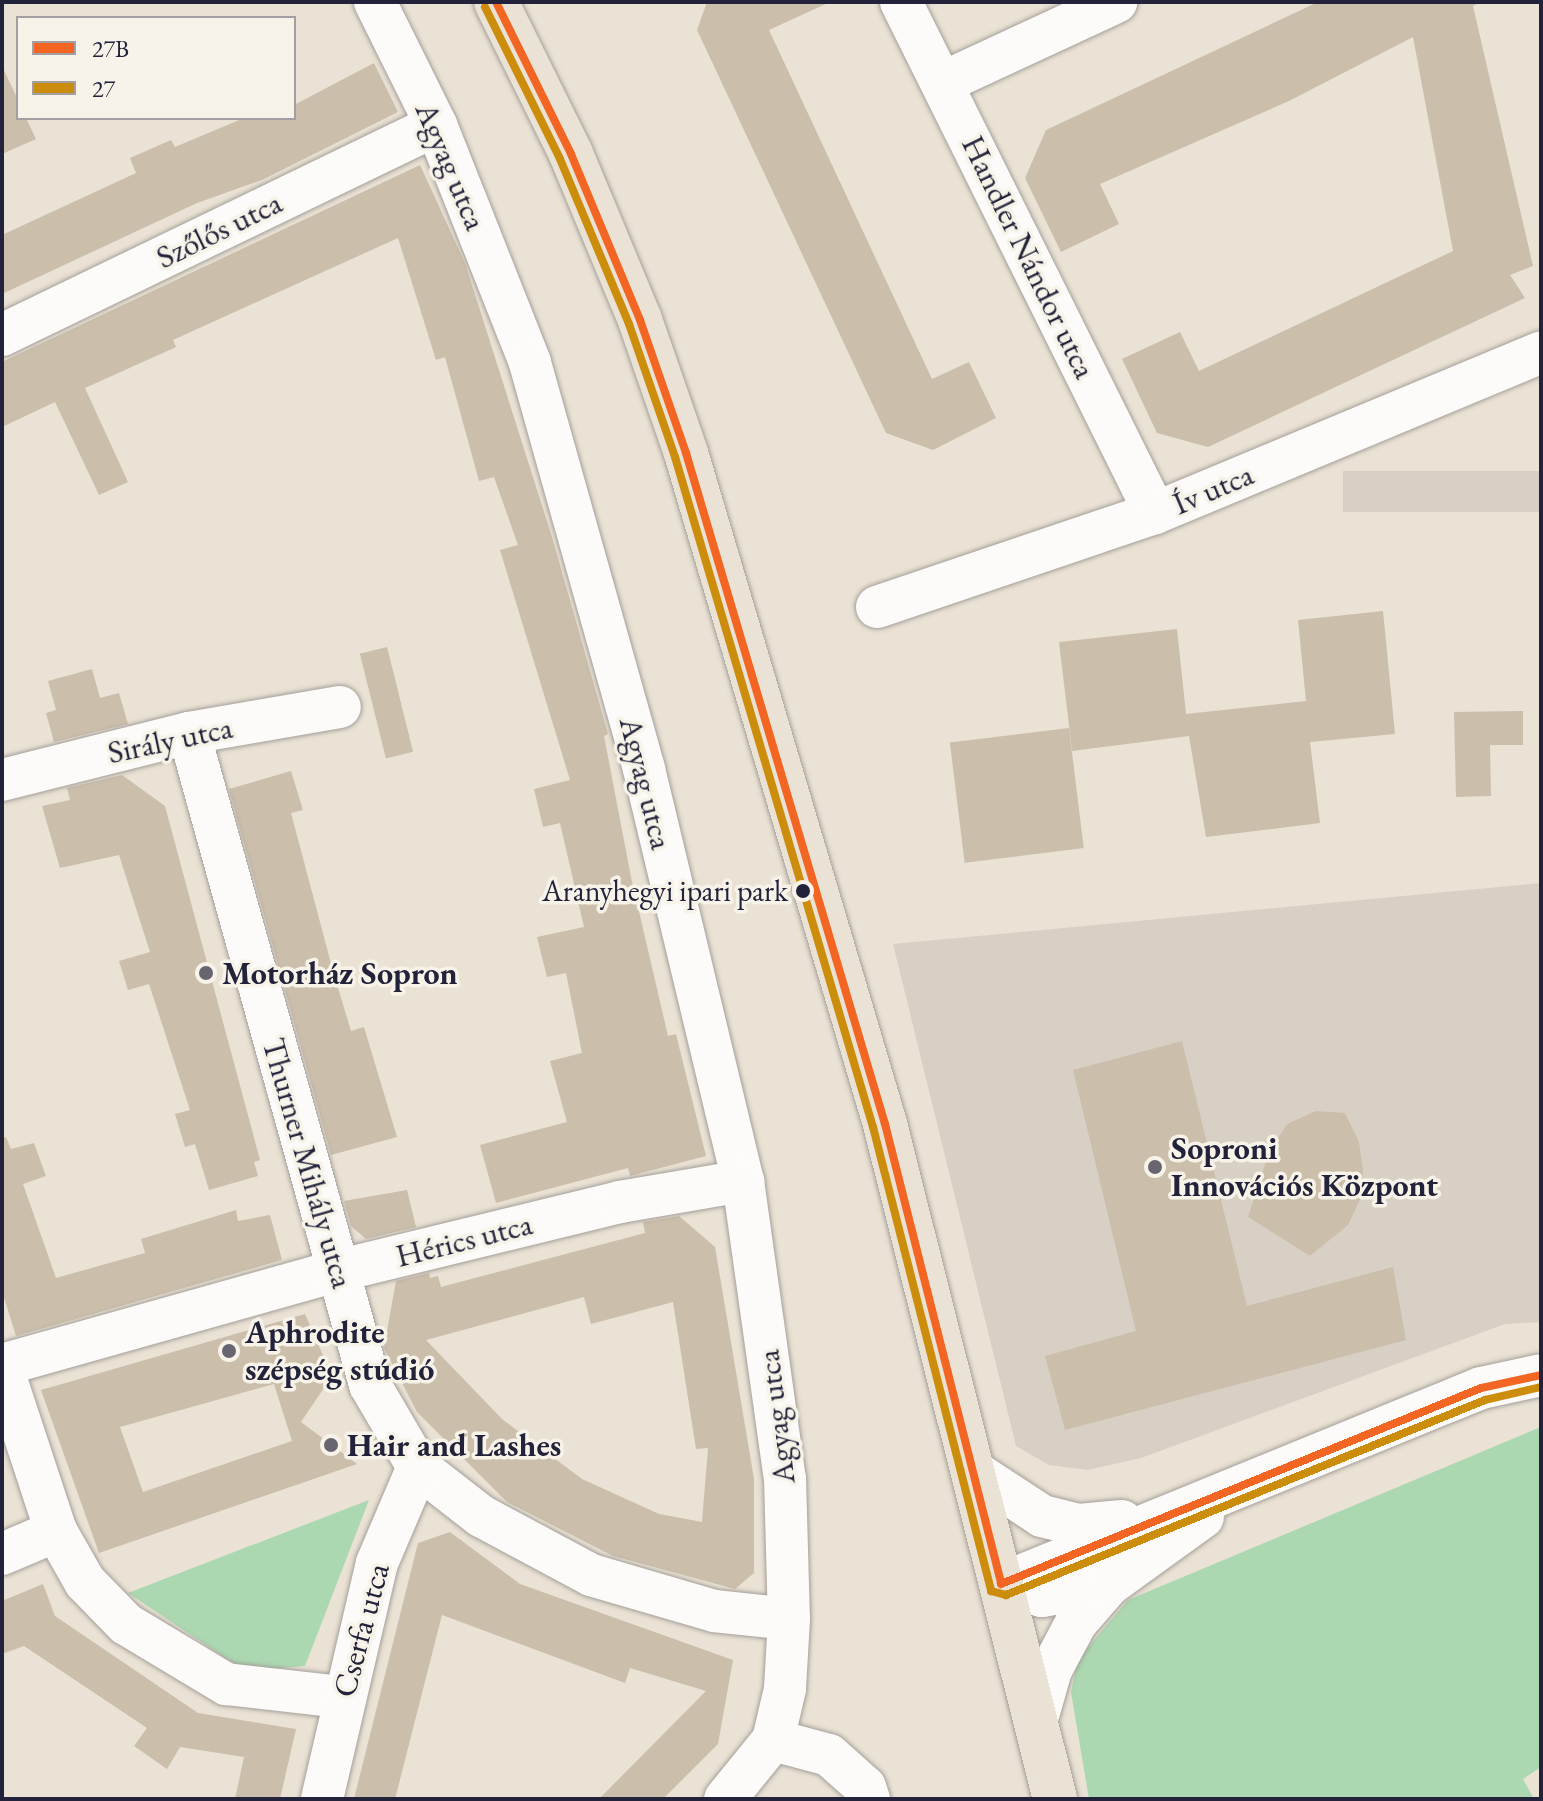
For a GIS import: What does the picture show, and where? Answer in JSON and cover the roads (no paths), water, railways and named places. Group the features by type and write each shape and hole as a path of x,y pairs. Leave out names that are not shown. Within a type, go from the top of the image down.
{"main road":[{"path":"496,2 571,154 640,320 686,453 885,1124 1055,1799"}],"street":[{"name":"Agyag utca","path":"375,2 436,125 530,363 640,754 743,1181 785,1478 789,1619 785,1689 773,1740"},
{"name":"Handler Nándor utca","path":"901,2 944,82 1155,513"},
{"path":"944,82 1116,2"},
{"name":"Szőlős utca","path":"2,335 436,125"},
{"name":"Ív utca","path":"877,607 1155,513 1541,352"},
{"name":"Sirály utca","path":"2,780 189,733 340,707"},
{"name":"Thurner Mihály utca","path":"189,733 370,1385 418,1467 481,1516 591,1575 714,1611 789,1619"},
{"name":"Hérics utca","path":"2,1366 337,1271 620,1202 743,1181"},
{"path":"2,1366 56,1531 85,1582 126,1624 226,1684 342,1697"},
{"path":"1001,1584 1481,1388 1541,1375"},
{"name":"Cserfa utca","path":"322,1799 342,1697 377,1563 418,1467"},
{"path":"975,1472 1025,1509 1079,1525 1114,1523 1235,1491"},
{"path":"1037,1719 1064,1643 1109,1585 1235,1491"},
{"path":"2,1554 56,1531"},
{"path":"1001,1584 1042,1596 1109,1585"},
{"path":"725,1799 773,1740 829,1755 865,1787 869,1799"}],"place":[{"name":"Aranyhegyi ipari park","path":"803,891"},
{"name":"Motorház Sopron","path":"206,973"},
{"name":"Soproni Innovációs Központ","path":"1155,1167"},
{"name":"Aphrodite szépség stúdió","path":"229,1351"},
{"name":"Hair and Lashes","path":"331,1445"}]}
